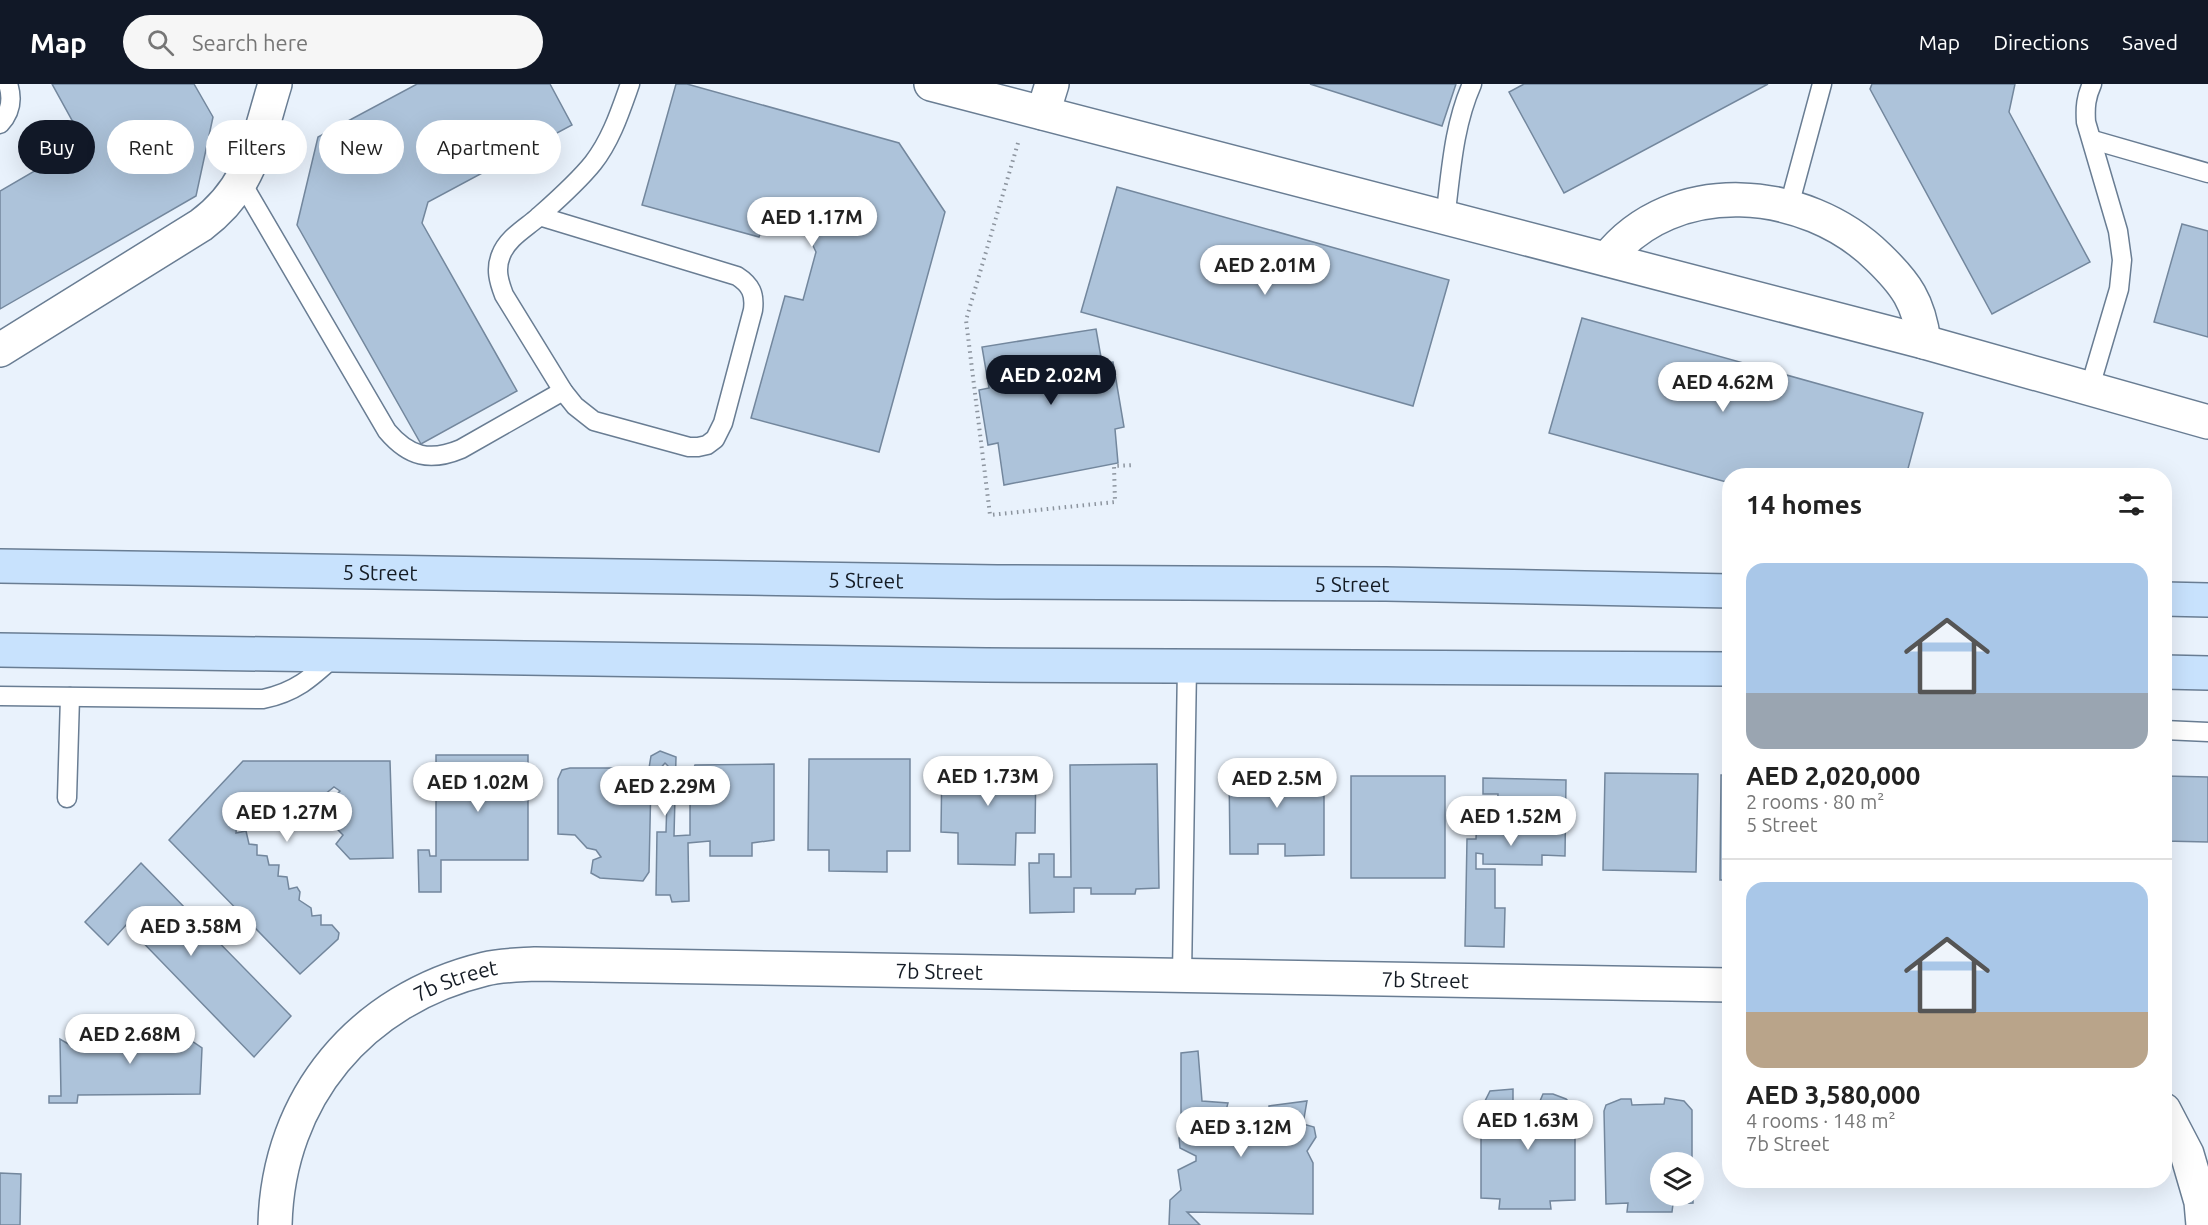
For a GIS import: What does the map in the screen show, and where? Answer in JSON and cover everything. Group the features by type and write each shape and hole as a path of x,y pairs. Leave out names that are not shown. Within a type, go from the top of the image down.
{"street":[{"path":"0,350 201,225 224,206 242,183 252,159 275,84"},
{"path":"931,84 1047,99 1445,219 1924,342 2208,422"},
{"path":"1607,259 1617,246 1643,224 1697,204 1727,200 1758,200 1789,206 1818,216 1845,230 1869,248 1898,276 1917,307 1924,342"},
{"name":"5 Street","path":"0,566 985,582 1374,584 1722,591"},
{"path":"2172,599 2208,600"},
{"path":"0,650 1187,666 1722,669"},
{"path":"2172,672 2208,673"},
{"name":"7b Street","path":"275,1215 284,1156 301,1112 326,1070 358,1034 397,1004 440,983 487,968 535,964 1722,985"},
{"path":"2172,1125 2187,1154 2200,1202 2203,1225"}],"lane":[{"path":"0,124 7,117 10,108 11,98 8,84"},
{"path":"539,216 737,276 746,282 752,290 753,310 723,423 715,439 707,445 689,447 606,426 584,414 563,391 504,295 499,282 498,268 501,255 508,243 591,166 601,153 616,123 630,84"},
{"path":"1445,219 1456,128 1462,105 1472,84"},
{"path":"1789,206 1822,84"},
{"path":"2090,387 2119,289 2122,260 2118,231 2086,122 2087,96 2092,84"},
{"path":"2092,140 2208,173"},
{"path":"242,183 387,431 397,443 412,452 429,456 445,455 461,449 563,391"},
{"path":"0,696 263,699 292,691 305,683 336,655"},
{"path":"1182,975 1187,666"},
{"path":"67,798 70,697"},
{"path":"2172,730 2208,732"}],"path":[{"path":"1008,139 1018,142 966,320 990,515 1115,502 1113,466 1135,465"}],"building":[{"path":"52,84 194,84 213,117 212,120 206,120 206,150 196,196 0,309 0,191 29,174 95,174 95,120 72,120"},
{"path":"417,84 550,84 572,125 561,131 561,120 416,120 416,174 480,174 428,202 422,223 517,391 421,444 297,225 319,136 319,174 404,174 404,120 350,120"},
{"path":"676,84 687,84 899,143 945,212 879,452 751,418 785,296 803,300 816,252 805,229 765,218 759,237 642,205"},
{"path":"1310,84 1456,84 1442,126"},
{"path":"1524,84 1768,84 1564,193 1509,92"},
{"path":"1872,84 2015,84 2009,112 2090,262 1992,314 1870,89"},
{"path":"1117,187 1449,280 1413,406 1081,312"},
{"path":"2182,224 2208,231 2208,337 2154,322"},
{"path":"1582,318 1923,413 1908,468 1722,468 1722,481 1549,433"},
{"path":"1096,329 1102,363 1113,362 1124,427 1115,429 1118,463 1004,485 998,443 988,445 979,390 989,388 982,347"},
{"path":"660,751 676,757 674,836 690,835 690,777 695,765 774,764 774,840 752,843 752,856 710,856 710,841 688,843 689,901 672,902 670,895 656,895 657,832 666,832 668,766 665,763 651,779 649,872 643,881 600,878 591,873 593,860 601,857 596,850 587,848 575,835 558,834 558,779 562,770 570,768 649,768 651,756"},
{"path":"436,755 528,755 528,860 441,860 441,892 419,892 418,850 429,850 430,856 436,856"},
{"path":"942,758 1036,760 1035,833 1016,833 1015,865 958,864 958,833 941,832"},
{"path":"809,759 910,759 910,851 887,851 887,872 829,871 829,850 808,850"},
{"path":"243,761 390,761 393,858 350,859 336,844 343,835 336,828 342,821 333,816 341,802 335,796 340,791 334,787 309,807 299,808 291,804 282,810 278,802 271,808 262,807 262,803 255,799 240,814 228,813 226,820 237,821 236,833 246,831 249,844 257,845 257,855 267,856 269,865 279,865 278,876 287,877 289,889 297,887 300,892 299,900 311,908 312,916 321,915 321,925 332,925 339,933 338,939 300,974 169,840"},
{"path":"1157,764 1159,888 1136,889 1135,894 1091,894 1091,888 1074,888 1074,912 1030,913 1029,863 1039,863 1039,854 1054,854 1054,877 1071,877 1070,765"},
{"path":"1324,766 1324,855 1285,856 1285,844 1258,844 1258,854 1230,854 1229,767"},
{"path":"1605,773 1698,774 1696,872 1603,870"},
{"path":"1721,775 1722,775 1722,880 1720,880"},
{"path":"1351,776 1445,776 1445,878 1351,878"},
{"path":"2172,776 2208,777 2208,842 2172,841"},
{"path":"1483,778 1566,780 1565,856 1542,855 1542,865 1483,864 1483,854 1476,853 1476,869 1495,869 1495,908 1505,908 1504,947 1465,946 1467,839 1476,839 1477,814 1497,814 1498,794 1483,794"},
{"path":"141,863 291,1016 254,1057 126,925 108,945 85,922"},
{"path":"141,1026 157,1026 154,1037 157,1041 162,1032 168,1031 170,1037 182,1026 190,1033 192,1041 202,1048 200,1094 78,1095 77,1103 49,1103 49,1096 61,1096 60,1039 70,1045 76,1039 87,1037 89,1044 98,1039 98,1031 110,1033 115,1027 134,1033"},
{"path":"1198,1051 1202,1101 1228,1103 1225,1114 1227,1127 1241,1116 1269,1120 1269,1106 1307,1101 1303,1124 1314,1127 1316,1137 1307,1151 1313,1163 1313,1214 1187,1212 1200,1225 1169,1225 1170,1200 1181,1190 1178,1170 1196,1161 1196,1156 1180,1148 1179,1138 1185,1128 1187,1114 1181,1113 1181,1053"},
{"path":"1513,1089 1513,1101 1540,1101 1543,1094 1553,1094 1566,1099 1575,1108 1575,1200 1550,1201 1551,1209 1499,1209 1500,1199 1481,1198 1481,1109 1490,1091"},
{"path":"1665,1098 1684,1101 1692,1110 1692,1152 1650,1152 1650,1206 1673,1206 1672,1212 1627,1212 1628,1203 1606,1204 1604,1111 1606,1105 1621,1099 1631,1099 1632,1105 1664,1104"},
{"path":"0,1173 21,1174 20,1225 0,1225"}]}
